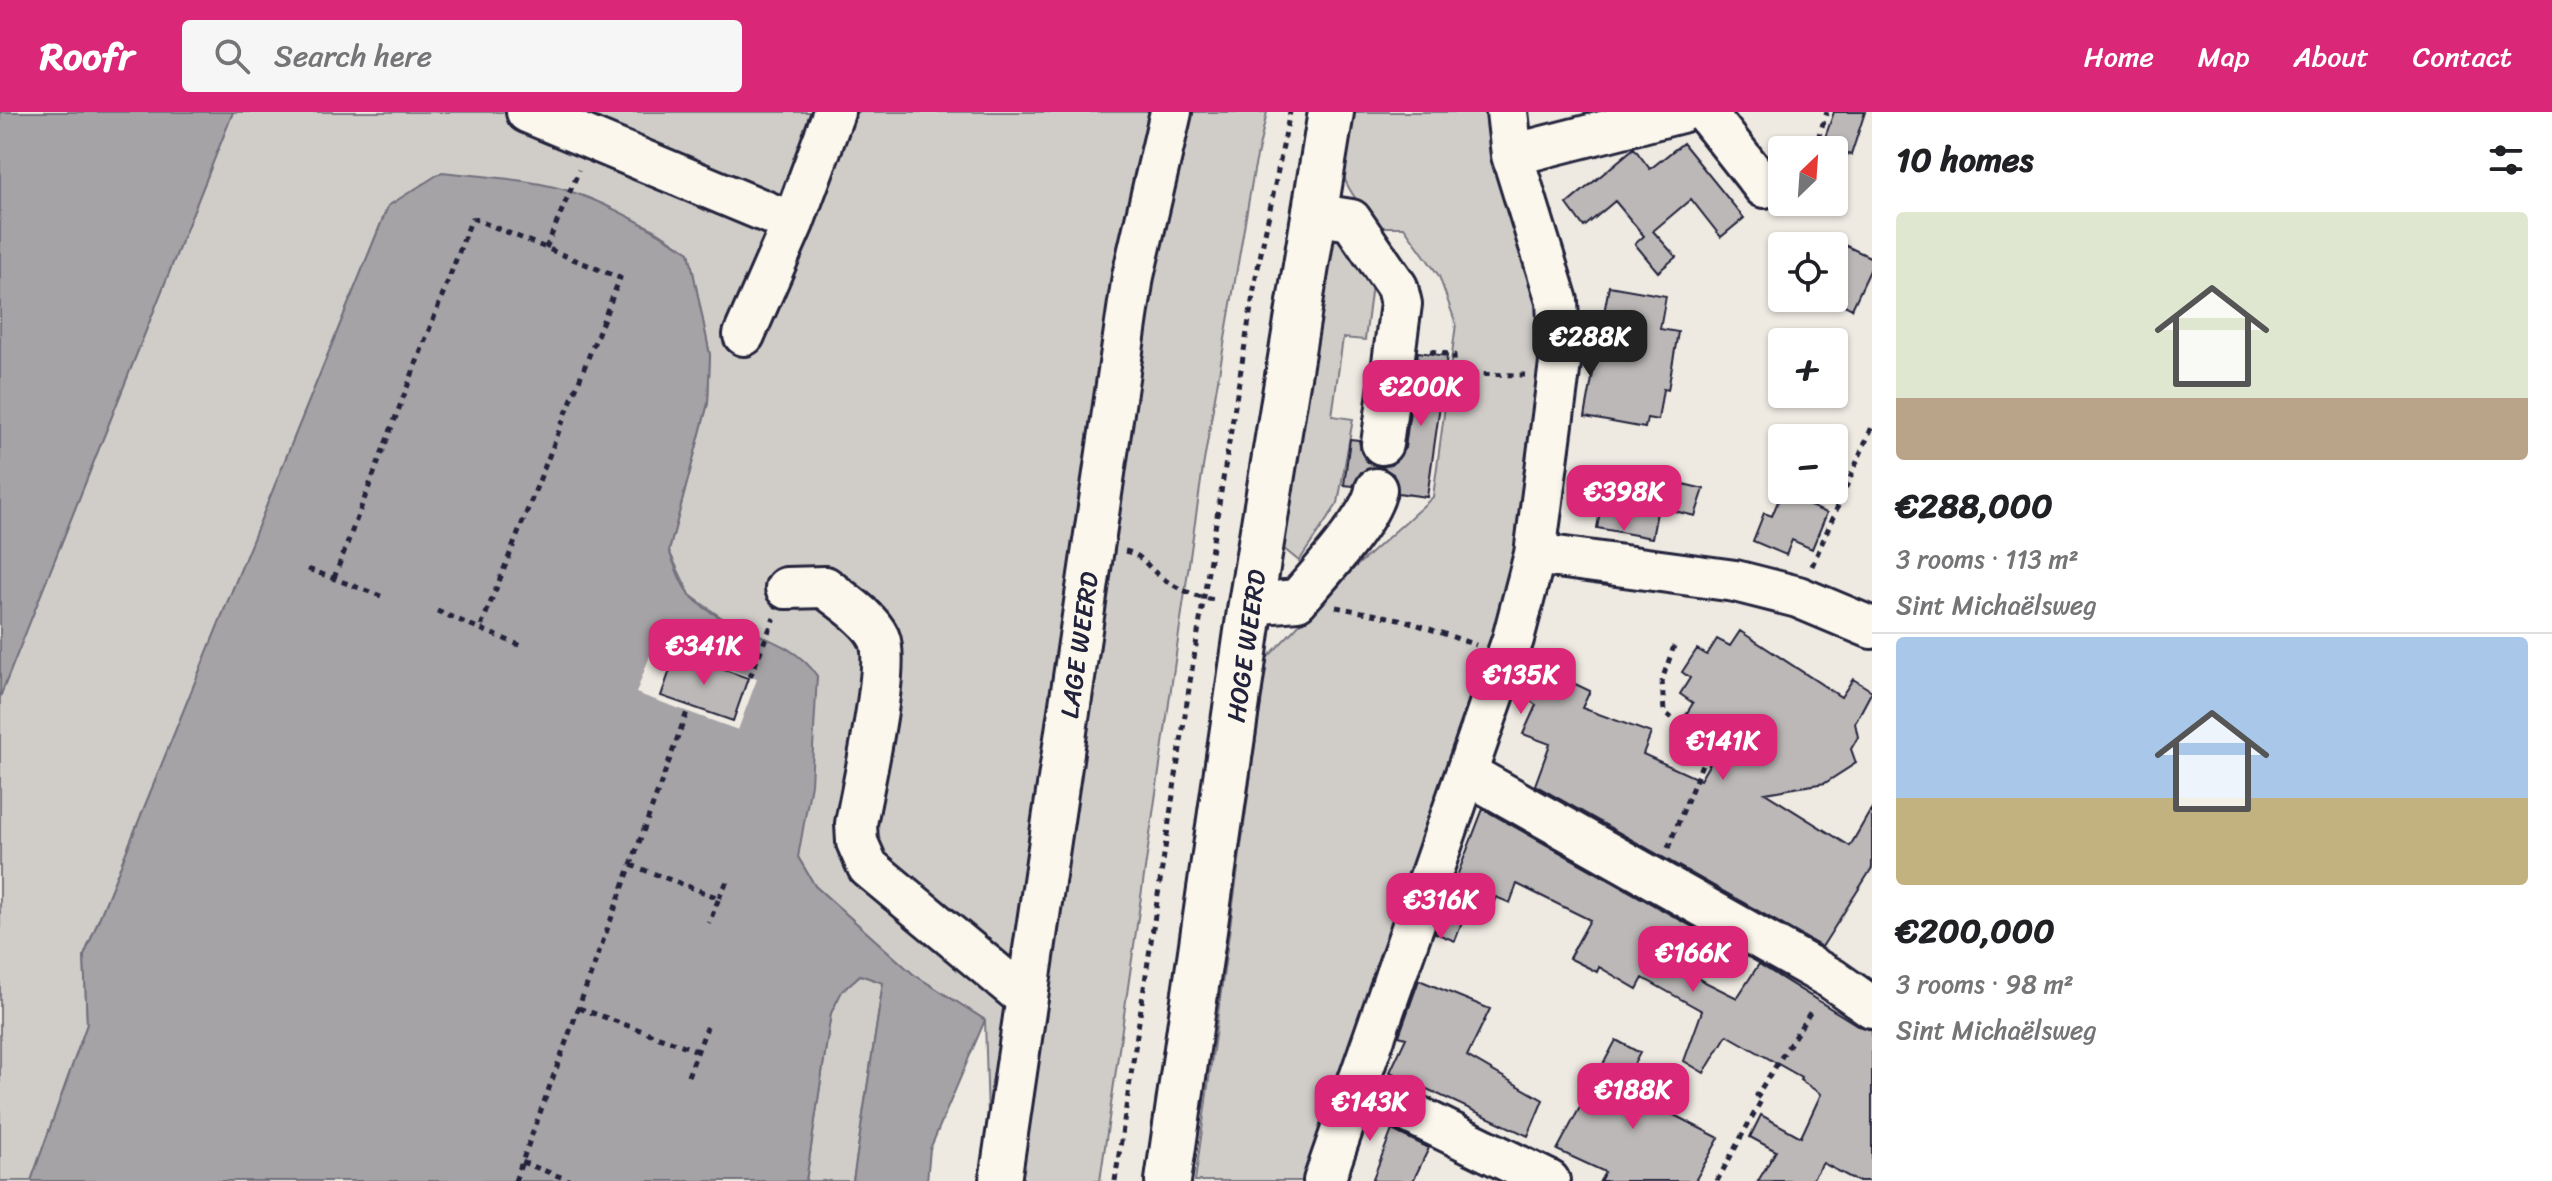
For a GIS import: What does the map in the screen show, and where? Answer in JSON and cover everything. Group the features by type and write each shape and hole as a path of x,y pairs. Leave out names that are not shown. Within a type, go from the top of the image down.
{"main road":[{"name":"HOGE WEERD","path":"1168,1181 1251,604 1331,112"}],"street":[{"path":"527,112 793,223"},
{"path":"744,335 793,223 834,112"},
{"name":"LAGE WEERD","path":"1000,1181 1133,276 1171,112"},
{"path":"1324,1181 1355,1086 1468,774 1508,655 1535,554 1558,376 1557,301 1512,155 1507,112"},
{"path":"1512,155 1681,112"},
{"path":"1705,112 1764,187"},
{"path":"1313,214 1351,220 1397,287 1401,304 1382,444"},
{"path":"1251,604 1297,600 1355,527 1374,499 1376,489"},
{"path":"1535,554 1704,576 1798,597 1872,628"},
{"path":"786,588 825,587 864,619 879,639 882,667 856,824 857,842 868,867 1027,999"},
{"path":"1468,774 1832,979 1872,1007"},
{"path":"1355,1086 1549,1181"}],"path":[{"path":"1115,1181 1256,277 1290,112"},
{"path":"1819,136 1827,112"},
{"path":"546,248 592,139"},
{"path":"334,578 472,218 620,278 480,629"},
{"path":"1396,345 1454,355 1455,374 1558,376"},
{"path":"1798,597 1872,427"},
{"path":"1124,550 1140,554 1155,572 1205,598 1251,604"},
{"path":"308,569 381,596"},
{"path":"750,677 786,588"},
{"path":"1297,600 1404,620 1508,655"},
{"path":"437,611 524,647"},
{"path":"1655,878 1709,747 1664,712 1662,680 1674,646"},
{"path":"515,1181 687,712"},
{"path":"631,865 719,898"},
{"path":"709,923 729,877"},
{"path":"1717,1181 1762,1099 1757,1095 1832,979"},
{"path":"579,1008 698,1051"},
{"path":"688,1076 707,1027"},
{"path":"522,1162 571,1181"}],"shaded area":[{"path":"0,112 233,112 0,697"},
{"path":"233,112 1267,112 1254,170 1203,467 1100,1181 990,1181 985,1020 913,974 815,886 798,857 817,676 790,651 722,618 690,595 669,551 708,403 710,355 689,252 655,230 577,194 504,179 388,206 84,956 87,1024 31,1181 0,1181 0,697"},
{"path":"1349,112 1491,112 1494,149 1506,204 1536,284 1547,348 1520,564 1312,1181 1195,1181 1267,658 1341,580 1433,497 1456,324 1439,276 1404,227 1377,227 1347,185 1343,174 1342,150"},
{"path":"442,172 528,182 578,194 635,220 689,252 710,355 708,403 669,551 678,575 691,596 705,608 790,651 817,676 811,784 798,857 815,886 913,974 985,1020 930,1149 927,1181 853,1181 883,983 860,975 842,991 831,1013 806,1181 31,1181 87,1024 84,956 388,206"},
{"path":"1341,236 1372,285 1365,340 1343,338 1332,416 1353,419 1338,503 1299,561 1278,544 1323,244"},
{"path":"860,975 883,982 853,1181 806,1181 831,1013 842,991"}],"pier":[{"path":"655,642 757,679 738,730 636,693"}],"building":[{"path":"1834,112 1865,112 1851,155 1848,154 1848,136 1826,136"},
{"path":"1683,143 1744,218 1721,237 1691,199 1653,231 1676,257 1658,272 1635,244 1644,236 1615,201 1584,227 1567,204 1634,148 1650,169"},
{"path":"1848,247 1872,258 1872,266 1852,309 1848,307"},
{"path":"1609,286 1666,296 1660,329 1678,332 1668,390 1663,389 1658,420 1647,418 1645,428 1585,417"},
{"path":"1418,352 1447,356 1427,497 1398,493 1393,474 1380,467 1391,465 1405,448"},
{"path":"1350,439 1359,440 1367,462 1380,467 1361,472 1353,486 1344,485"},
{"path":"1608,466 1704,489 1695,516 1658,507 1652,538 1597,528"},
{"path":"1777,504 1805,504 1827,513 1812,549 1792,540 1786,555 1753,541 1764,513 1772,516"},
{"path":"1740,631 1841,697 1853,679 1872,691 1855,723 1858,737 1851,749 1856,763 1825,783 1765,793 1850,846 1872,808 1872,868 1822,947 1535,785 1550,744 1523,734 1536,705 1530,701 1546,670 1590,691 1582,708 1651,733 1643,754 1700,780 1722,743 1684,718 1693,703 1680,694 1690,678 1682,672 1697,649 1707,655 1717,639 1730,646"},
{"path":"676,653 748,678 733,721 661,696"},
{"path":"1483,809 1705,934 1685,972 1737,998 1759,964 1859,1026 1872,1030 1872,1181 1857,1181 1823,1163 1811,1181 1758,1181 1776,1151 1750,1137 1761,1115 1801,1137 1821,1094 1800,1080 1801,1077 1727,1035 1704,1073 1684,1061 1702,1011 1643,978 1637,989 1599,967 1597,972 1569,958 1590,920 1517,884 1510,903 1496,897 1489,913 1469,905 1455,941 1435,933"},
{"path":"1419,980 1490,1009 1467,1056 1543,1100 1528,1136 1390,1072 1406,1038 1399,1036"},
{"path":"1616,1040 1640,1053 1621,1088 1719,1138 1695,1181 1600,1181 1605,1172 1557,1150"},
{"path":"1392,1130 1429,1148 1413,1181 1372,1181"}]}
